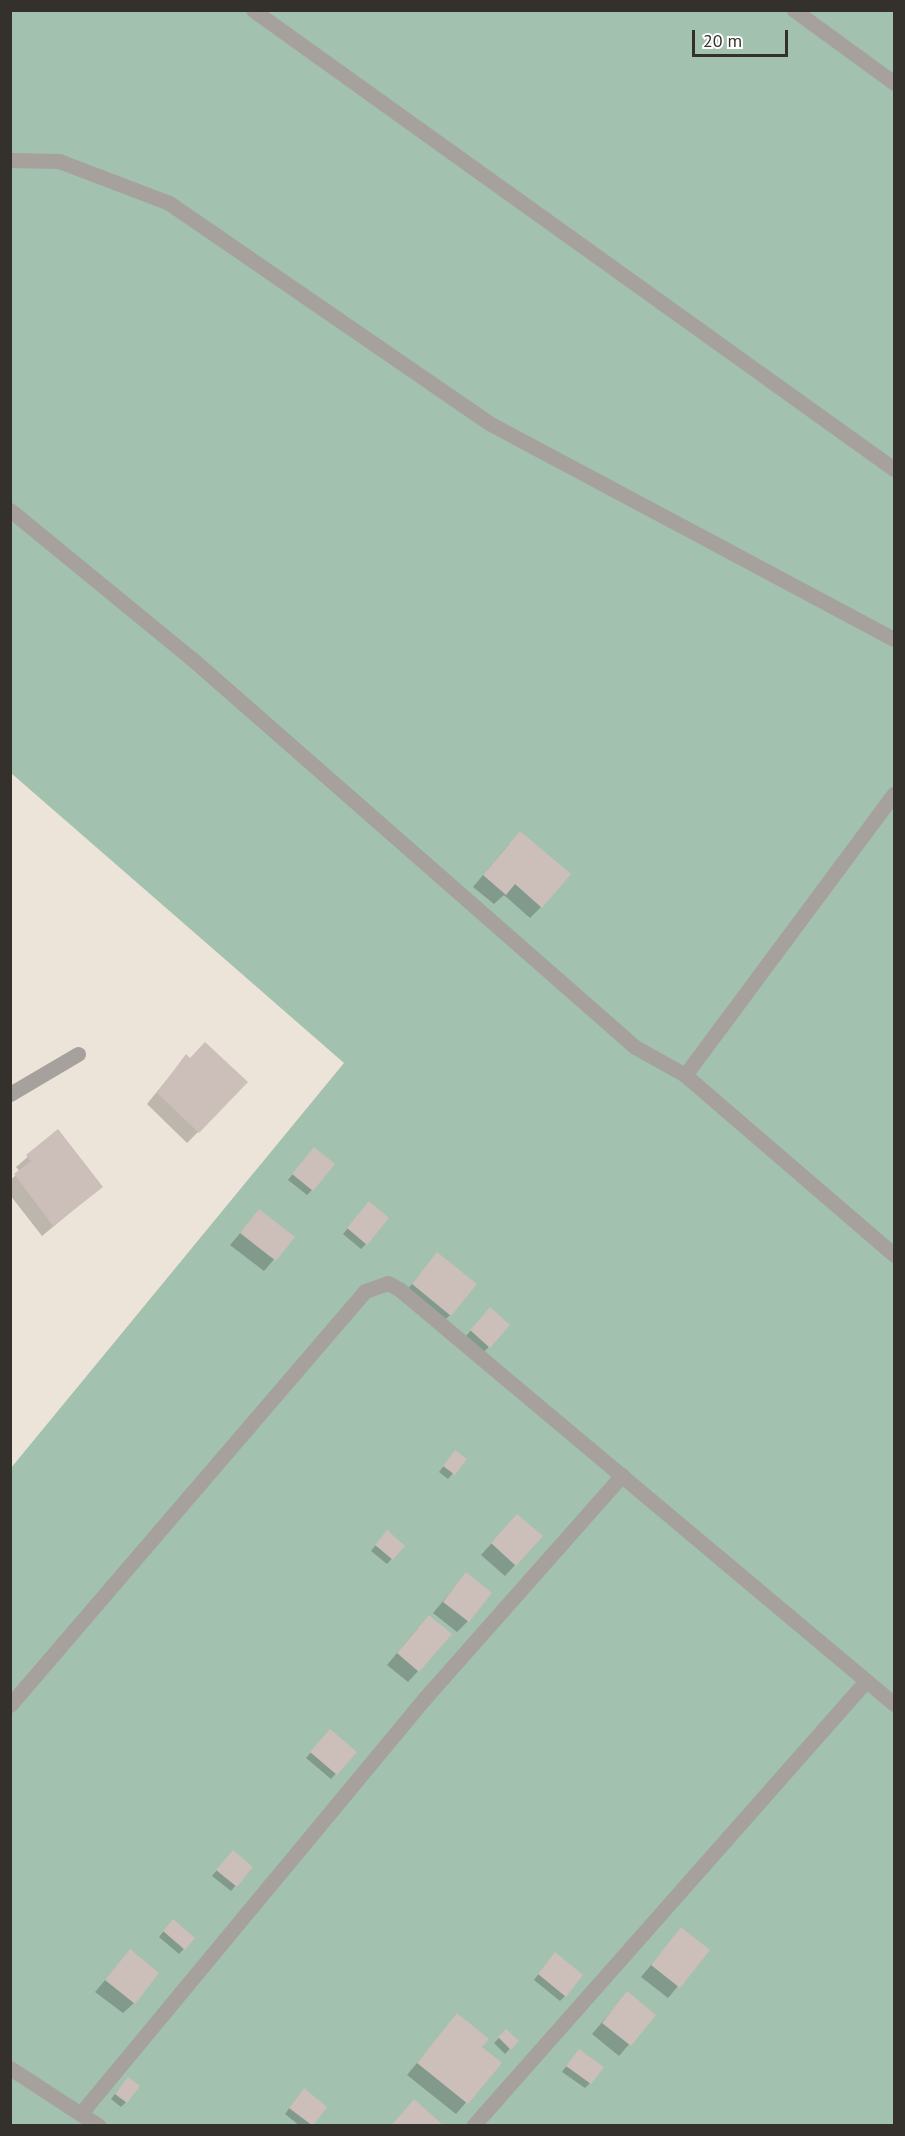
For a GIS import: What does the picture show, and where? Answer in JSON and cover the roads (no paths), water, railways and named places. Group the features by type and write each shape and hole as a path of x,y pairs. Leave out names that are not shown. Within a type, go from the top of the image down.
{"street":[{"path":"253,10 894,469"},
{"path":"794,10 894,83"},
{"path":"10,160 59,161 169,203 489,423 894,639"},
{"path":"10,510 191,658 635,1047 685,1075 894,1256"},
{"path":"685,1075 894,794"},
{"path":"10,1094 78,1054"},
{"path":"10,1705 365,1291 376,1285 388,1283 399,1289 894,1704"},
{"path":"81,2113 424,1699 622,1475"},
{"path":"472,2126 866,1681"},
{"path":"10,2068 99,2126"}]}
